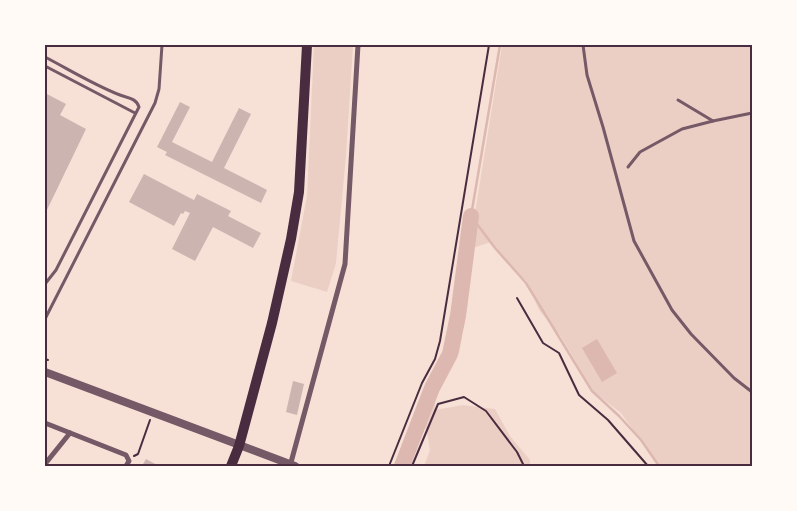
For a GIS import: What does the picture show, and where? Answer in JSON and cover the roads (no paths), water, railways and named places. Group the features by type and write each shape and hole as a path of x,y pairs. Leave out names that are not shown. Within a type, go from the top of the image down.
{"highway":[{"path":"231,466 239,446 272,323 291,239 299,192 307,45"}],"street":[{"path":"45,372 152,414 292,465 345,264 358,45"},
{"path":"45,423 126,455 129,458 126,466"},
{"path":"45,464 70,433"}],"lane":[{"path":"45,319 154,103 159,89 162,45"},
{"path":"583,45 587,75 604,127 634,241 672,310 691,334 734,378 752,392"},
{"path":"45,57 117,94 132,98 139,107 56,270 45,284"},
{"path":"45,66 135,113"},
{"path":"678,100 713,121"},
{"path":"628,167 640,152 682,129 752,113"}],"waterway":[{"path":"500,45 471,216 495,248 526,283 592,391 641,440 659,466"},
{"path":"402,466 432,388 450,354 458,316 471,216"}]}
